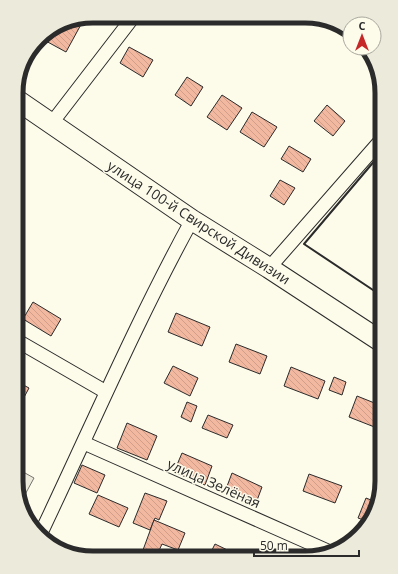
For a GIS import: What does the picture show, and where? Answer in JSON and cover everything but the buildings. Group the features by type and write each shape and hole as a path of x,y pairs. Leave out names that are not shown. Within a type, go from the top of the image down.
{"main road":[{"name":"улица 100-й Свирской Дивизии","path":"23,104 192,220 270,268 375,337"}],"street":[{"path":"51,124 129,23"},
{"path":"270,268 375,147"},
{"path":"43,529 84,443 106,392 173,255 192,220"},
{"path":"23,344 106,392"},
{"name":"улица Зелёная","path":"84,443 323,549"}],"shaded area":[{"path":"23,472 34,478 25,495"}],"wall":[{"path":"375,160 304,244 375,291"}]}
